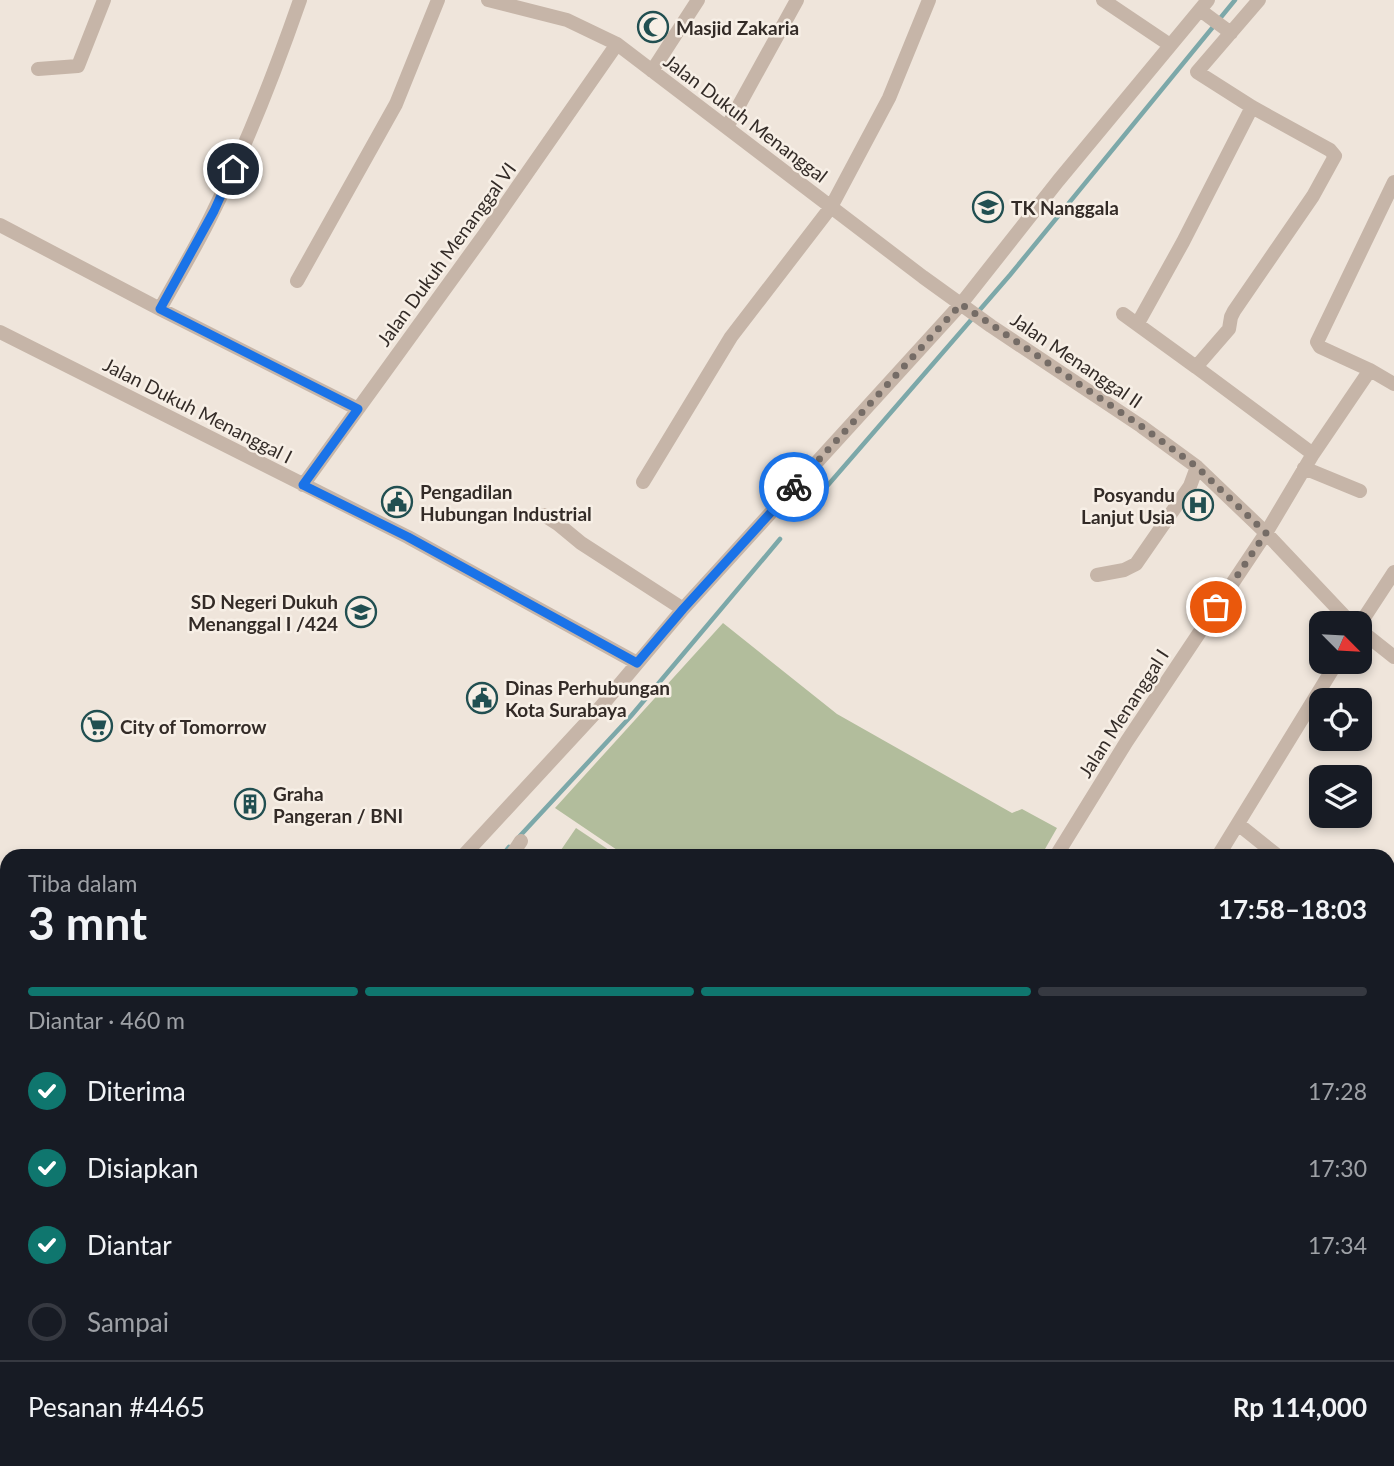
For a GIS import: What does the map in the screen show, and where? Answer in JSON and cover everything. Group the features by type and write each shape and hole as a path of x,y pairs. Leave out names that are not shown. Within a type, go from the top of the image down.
{"street":[{"path":"38,69 78,66 104,0"},
{"path":"160,309 214,211 243,148 274,76 300,0"},
{"path":"297,281 396,104 438,0"},
{"name":"Jalan Dukuh Menanggal","path":"488,0 530,6 567,20 617,44 655,67 727,127 967,308"},
{"path":"655,67 698,0"},
{"path":"727,127 797,0"},
{"path":"643,482 731,337 831,207 889,98 929,0"},
{"path":"1103,0 1170,45"},
{"path":"1196,367 1229,329 1233,313 1313,195 1335,156 1330,150 1252,107 1197,72 1227,30 1259,0"},
{"path":"469,849 598,710 683,609 967,308 1058,181 1203,7 1227,30"},
{"name":"Jalan Dukuh Menanggal VI","path":"303,485 484,235 617,44"},
{"path":"1139,323 1252,107"},
{"path":"1394,181 1318,337 1320,347 1394,384"},
{"path":"0,225 358,409"},
{"name":"Jalan Menanggal II","path":"967,308 1197,467 1266,533 1340,611"},
{"path":"1123,314 1139,323 1313,454"},
{"name":"Jalan Dukuh Menanggal I","path":"0,332 408,537 637,663"},
{"name":"Jalan Menanggal I","path":"1060,849 1127,741 1266,533 1304,468 1370,370"},
{"path":"1097,575 1136,564 1190,486 1197,467"},
{"path":"1304,468 1360,491"},
{"path":"544,515 581,544 683,609"},
{"path":"1368,611 1394,572"},
{"path":"1372,640 1394,657"},
{"path":"1223,849 1330,674"},
{"path":"1238,824 1269,849"},
{"path":"516,849 521,841"}],"green space":[{"path":"723,623 837,714 1012,813 1022,809 1057,828 1045,849 616,849 555,808"},
{"path":"576,828 608,849 562,849"}],"waterway":[{"path":"828,485 1010,275 1235,0"},
{"path":"518,838 631,716 780,539"}],"way so far":[{"path":"794,487 961,304 1197,467 1266,533 1216,607"}],"place":[{"name":"Masjid Zakaria","path":"653,27"},
{"name":"TK Nanggala","path":"988,207"},
{"name":"Pengadilan Hubungan Industrial","path":"397,502"},
{"name":"Posyandu Lanjut Usia","path":"1198,505"},
{"name":"SD Negeri Dukuh Menanggal I /424","path":"361,612"},
{"name":"Dinas Perhubungan Kota Surabaya","path":"482,698"},
{"name":"City of Tomorrow","path":"97,726"},
{"name":"Graha Pangeran / BNI","path":"250,804"}],"route":[{"path":"233,169 214,211 160,309 358,409 303,485 408,537 637,663 794,487"}]}
